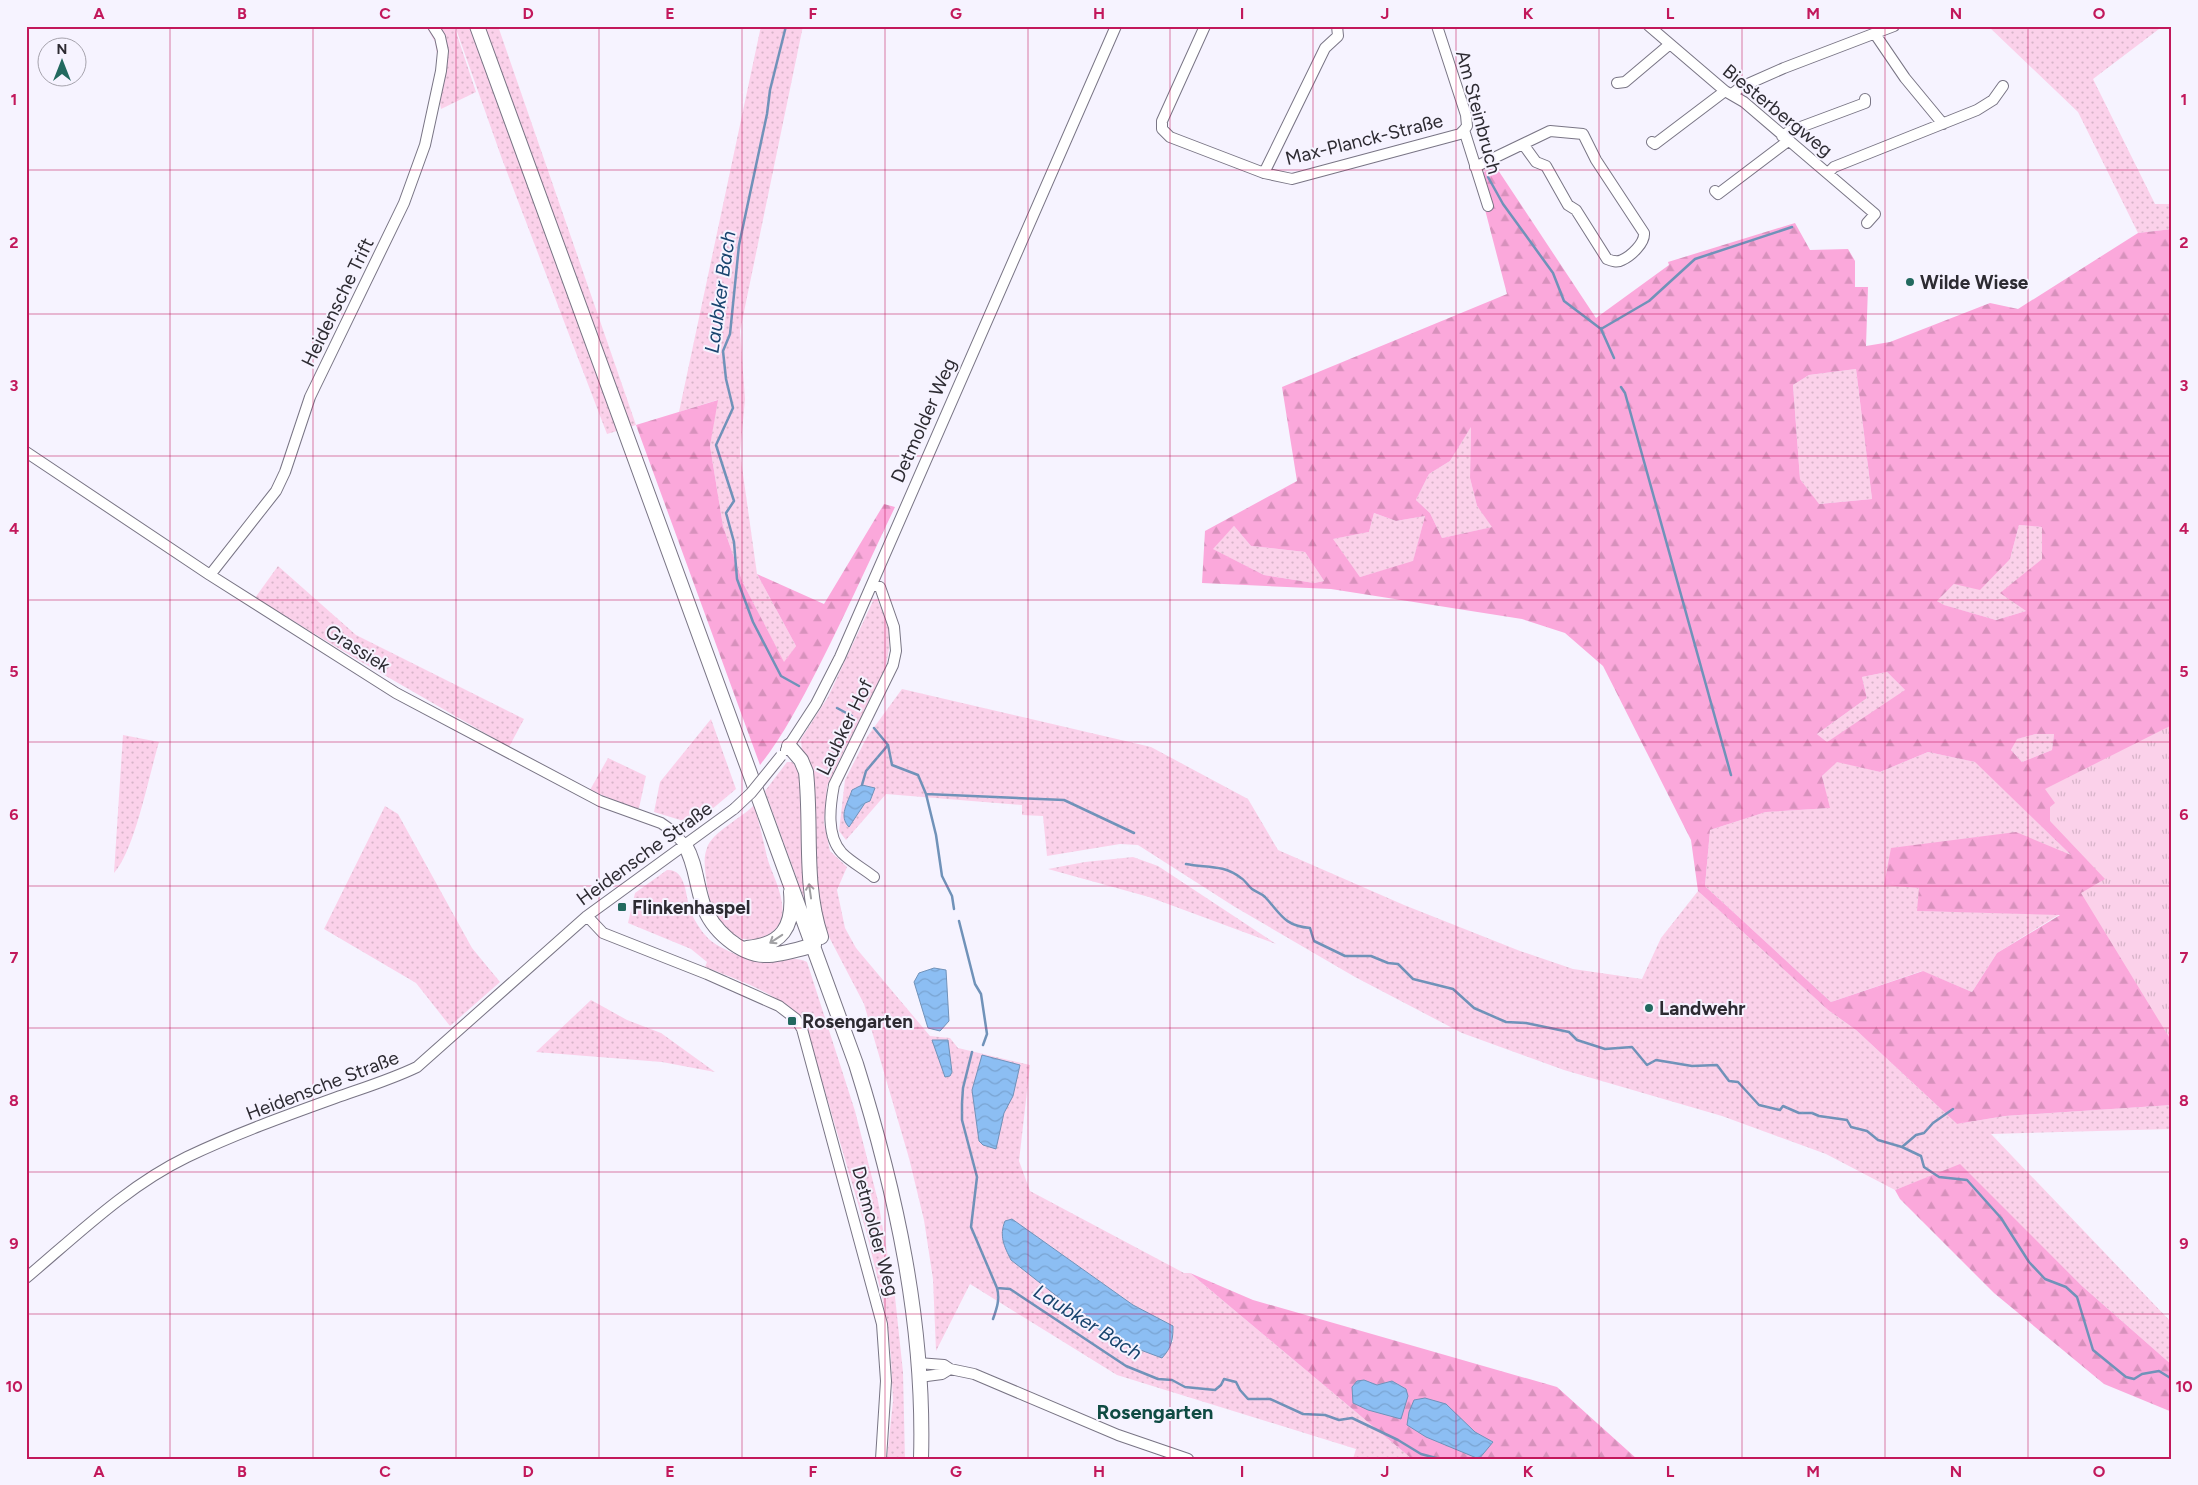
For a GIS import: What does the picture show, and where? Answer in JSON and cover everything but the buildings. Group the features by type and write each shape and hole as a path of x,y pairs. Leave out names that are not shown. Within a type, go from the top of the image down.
{"main road":[{"path":"477,26 580,312 830,989"},
{"path":"785,751 801,760 806,772 808,875 816,922 827,954 830,989"},
{"path":"685,845 692,857 702,901 710,918 721,932 743,948 758,954 769,955 814,945"},
{"path":"743,948 758,947 773,942 782,935 789,924 791,915 790,879"},
{"name":"Detmolder Weg","path":"830,989 873,1118 892,1194 909,1276 919,1370 921,1459"}],"street":[{"name":"Heidensche Trift","path":"210,575 276,491 285,472 310,398 404,203 425,145 441,71 443,51 440,37 433,26"},
{"name":"Detmolder Weg","path":"734,809 751,793 785,751 804,724 828,680 872,584 1116,26"},
{"name":"Max-Planck-Straße","path":"1205,26 1164,114 1162,129 1170,137 1264,173 1292,179 1460,134 1464,130"},
{"path":"1264,173 1325,48 1338,36 1337,26"},
{"name":"Am Steinbruch","path":"1437,26 1466,115 1467,126 1464,130 1488,206"},
{"name":"Biesterbergweg","path":"1649,26 1729,92 1744,102 1875,214 1867,224"},
{"path":"1652,142 1656,144 1729,92 1784,68 1894,26"},
{"path":"1875,34 1905,78 1942,124"},
{"path":"1617,83 1625,82 1670,44"},
{"path":"1828,173 1834,167 1986,106 1994,100 2003,86"},
{"path":"1715,192 1718,194 1785,139 1790,131 1865,103 1865,99"},
{"path":"1475,167 1550,131 1580,133 1585,136 1596,160 1644,233 1644,238 1640,245 1622,261 1613,262 1607,259 1576,210 1568,205 1546,166 1536,162 1523,144"},
{"name":"Grassiek","path":"26,452 210,575 396,693 600,801 661,823 672,830 685,845"},
{"name":"Laubker Hof","path":"872,584 880,587 894,627 896,651 888,680 834,785 830,802 831,821 837,845 842,853 874,877"},
{"name":"Heidensche Straße","path":"26,1278 127,1194 186,1158 259,1126 337,1097 389,1081 417,1067 587,916 734,809"},
{"name":"Detmolder Weg","path":"587,916 603,933 755,994 779,1006 796,1018 802,1029 882,1324 886,1381 881,1459"},
{"path":"919,1370 942,1374 950,1369 974,1374 1118,1435 1188,1459"}],"green space":[{"path":"426,26 454,26 476,92 441,109 435,74 438,60 435,42"},
{"path":"455,26 498,26 636,425 607,434 502,159"},
{"path":"761,26 803,26 740,331 745,399 740,453 757,574 796,646 784,663 743,583 723,526 710,446 717,400 679,412"},
{"path":"1988,26 2157,26 2159,29 2093,79 2155,204 2172,204 2172,229 2138,233 2078,112"},
{"path":"1496,167 1596,318 1669,265 1668,262 1795,223 1810,250 1848,249 1855,261 1855,287 1868,287 1866,346 1890,342 1990,303 2018,309 2138,233 2172,229 2172,1105 2005,1116 1957,1124 1856,1030 1828,1010 1698,891 1691,840 1603,666 1565,633 1522,619 1331,589 1202,583 1205,531 1297,481 1282,387 1507,294 1476,175","holes":["1856,369 1872,499 1819,504 1800,479 1793,385 1809,375","1471,427 1470,478 1477,506 1492,527 1442,538 1430,513 1416,500 1429,474 1450,461","1374,513 1396,521 1425,516 1413,561 1360,577 1333,539 1369,532","2019,525 2042,527 2042,559 2000,593 2026,611 1996,620 1944,605 1937,601 1954,584 1980,590 2010,559","1234,526 1251,546 1305,552 1324,581 1314,583 1264,575 1213,549","1887,672 1905,690 1827,742 1817,734 1867,698 1862,677","2036,734 2054,734 2052,750 2022,762 2011,750 2017,739","1928,752 1975,762 2071,855 2016,832 1891,848 1884,885 1919,888 1917,911 2060,915 1997,953 1972,992 1923,971 1831,1002 1705,886 1710,830 1766,812 1830,808 1822,776 1837,762 1880,772"]},
{"path":"1856,369 1872,499 1818,504 1800,479 1793,385 1809,375"},
{"path":"718,400 710,446 723,526 743,583 784,662 796,646 757,574 824,604 884,504 895,507 798,707 760,765 636,425"},
{"path":"1471,426 1470,478 1477,506 1493,527 1442,538 1430,513 1416,500 1429,474 1450,461"},
{"path":"1374,513 1396,521 1425,516 1413,562 1360,577 1332,539 1369,532"},
{"path":"2019,525 2042,527 2042,559 2001,593 2026,611 1996,620 1943,605 1937,601 1954,584 2010,559"},
{"path":"1234,526 1251,546 1305,552 1324,581 1314,583 1264,575 1212,549"},
{"path":"278,566 356,635 524,719 509,747 255,598"},
{"path":"877,599 889,626 889,649 884,677 848,742 827,786 824,823 830,851 847,867 837,890 845,928 856,948 930,1036 950,1038 958,1048 1030,1065 1019,1161 1030,1191 1184,1273 1190,1273 1412,1459 1353,1459 1356,1449 1117,1375 970,1284 936,1351 933,1279 924,1220 909,1158 864,1004 828,935 822,917 813,876 802,752 801,739 828,697 873,601","holes":["1012,1219 1133,1305 1173,1326 1173,1342 1111,1339 1011,1260 1005,1221"]},
{"path":"1887,672 1906,691 1827,742 1817,734 1867,698 1862,677"},
{"path":"902,689 1151,747 1248,799 1278,850 1404,905 1520,951 1573,969 1642,979 1661,938 1698,891 1828,1010 1856,1030 1957,1124 2005,1116 2172,1105 2172,1129 1991,1134 2172,1323 2172,1365 2082,1286 1960,1165 1895,1190 1826,1154 1722,1116 1564,1070 1462,1033 1355,977 1235,907 1138,845 1120,844 1047,856 1043,816 1022,815 1022,805 886,794 846,840 839,831 845,780 867,737"},
{"path":"711,719 736,789 699,820 687,822 654,812 660,782"},
{"path":"2172,725 2172,1042 2081,893 2105,879 2050,821 2050,807 2055,803 2045,789"},
{"path":"2036,734 2054,734 2052,750 2022,762 2011,750 2016,739"},
{"path":"123,735 159,742 135,830 122,862 114,873"},
{"path":"1928,752 1976,762 2072,856 1920,888 1918,911 2060,914 1997,953 1972,992 1922,971 1831,1002 1705,886 1710,830 1766,812 1829,808 1822,776 1837,761 1880,772"},
{"path":"608,758 646,776 639,808 633,808 590,790"},
{"path":"787,762 792,762 801,773 803,874 807,897 804,898 765,791"},
{"path":"754,805 767,857 782,900 782,915 773,931 763,937 750,940 734,934 717,916 709,895 705,859 707,848 715,836"},
{"path":"385,806 398,814 472,948 500,982 450,1026 416,983 324,929"},
{"path":"1133,857 1158,866 1276,944 1149,897 1048,869 1085,862"},
{"path":"667,870 674,871 682,879 691,912 700,929 722,948 756,962 794,959 807,962 855,1111 878,1201 895,1297 903,1372 905,1459 887,1459 893,1401 891,1357 886,1314 867,1234 804,1020 770,995 705,967 707,962 691,949 628,923 635,893"},
{"path":"591,1000 627,1020 661,1033 715,1072 662,1062 536,1052"},
{"path":"1960,1164 2082,1286 2172,1365 2172,1412 2104,1384 1994,1293 1900,1199 1895,1190"},
{"path":"1190,1273 1253,1300 1557,1387 1637,1459 1412,1459"}],"water":[{"path":"862,785 875,788 870,801 865,803 849,827 844,818 845,809 852,790"},
{"path":"934,968 946,970 949,1021 940,1031 928,1028 914,982 919,973"},
{"path":"932,1040 948,1040 952,1072 950,1076 945,1077"},
{"path":"982,1055 1020,1065 1013,1096 1004,1113 996,1149 983,1145 979,1141 972,1090"},
{"path":"1012,1219 1133,1305 1173,1326 1171,1343 1162,1358 1111,1339 1011,1260 1004,1245 1002,1231 1005,1221"},
{"path":"1364,1380 1377,1385 1392,1381 1406,1389 1408,1396 1401,1419 1368,1410 1353,1403 1352,1387 1357,1381"},
{"path":"1425,1398 1446,1404 1475,1432 1493,1442 1479,1459 1426,1437 1407,1425 1409,1412 1414,1400"}],"waterway":[{"name":"Laubker Bach","path":"786,26 770,90 767,114 739,245 730,334 723,351 726,379 733,408 716,445 734,501 726,513 734,542 737,579 753,622 781,676 799,686"},
{"path":"1488,177 1503,204 1553,273 1564,301 1601,329 1614,358"},
{"path":"1601,329 1649,301 1695,259 1792,227"},
{"path":"1621,387 1625,393 1731,775"},
{"name":"Laubker Bach","path":"837,708 852,716"},
{"name":"Laubker Bach","path":"874,728 888,745 892,765 918,775 926,794 936,835 942,876 952,896 954,909"},
{"path":"862,785 866,771 888,745"},
{"path":"926,794 1064,800 1134,833"},
{"path":"1186,864 1228,870 1242,879 1252,889 1262,894 1279,914 1289,922 1294,925 1310,928 1314,941 1345,956 1371,956 1388,963 1398,964 1413,979 1453,989 1474,1008 1506,1022 1526,1023 1569,1032 1577,1040 1605,1049 1632,1047 1647,1065 1656,1060 1692,1066 1717,1065 1729,1081 1738,1082 1759,1105 1780,1110 1783,1106 1799,1113 1812,1113 1819,1116 1847,1120 1851,1127 1867,1131 1878,1140 1902,1147 1921,1156 1924,1167 1939,1177 1967,1180 2001,1218 2029,1262 2045,1279 2066,1287 2077,1297 2093,1350 2126,1377 2134,1379 2142,1374 2159,1371 2172,1379"},
{"name":"Laubker Bach","path":"959,921 975,984 981,994 987,1034 983,1045"},
{"name":"Laubker Bach","path":"972,1052 963,1088 962,1103 962,1120 977,1177 971,1227 997,1288 1010,1289 1126,1366 1158,1379 1172,1380 1185,1387 1215,1390 1224,1379 1236,1382 1248,1399 1270,1399 1303,1414 1325,1415 1339,1420 1352,1418 1398,1440 1421,1454 1440,1459"},
{"path":"1902,1147 1916,1135 1924,1133 1933,1123 1953,1109"},
{"path":"993,1319 998,1304 997,1288"}],"place":[{"name":"Wilde Wiese","path":"1910,282"},
{"name":"Flinkenhaspel","path":"622,907"},
{"name":"Landwehr","path":"1649,1008"},
{"name":"Rosengarten","path":"792,1021"}],"district":[{"name":"Rosengarten","path":"1155,1412"}]}
